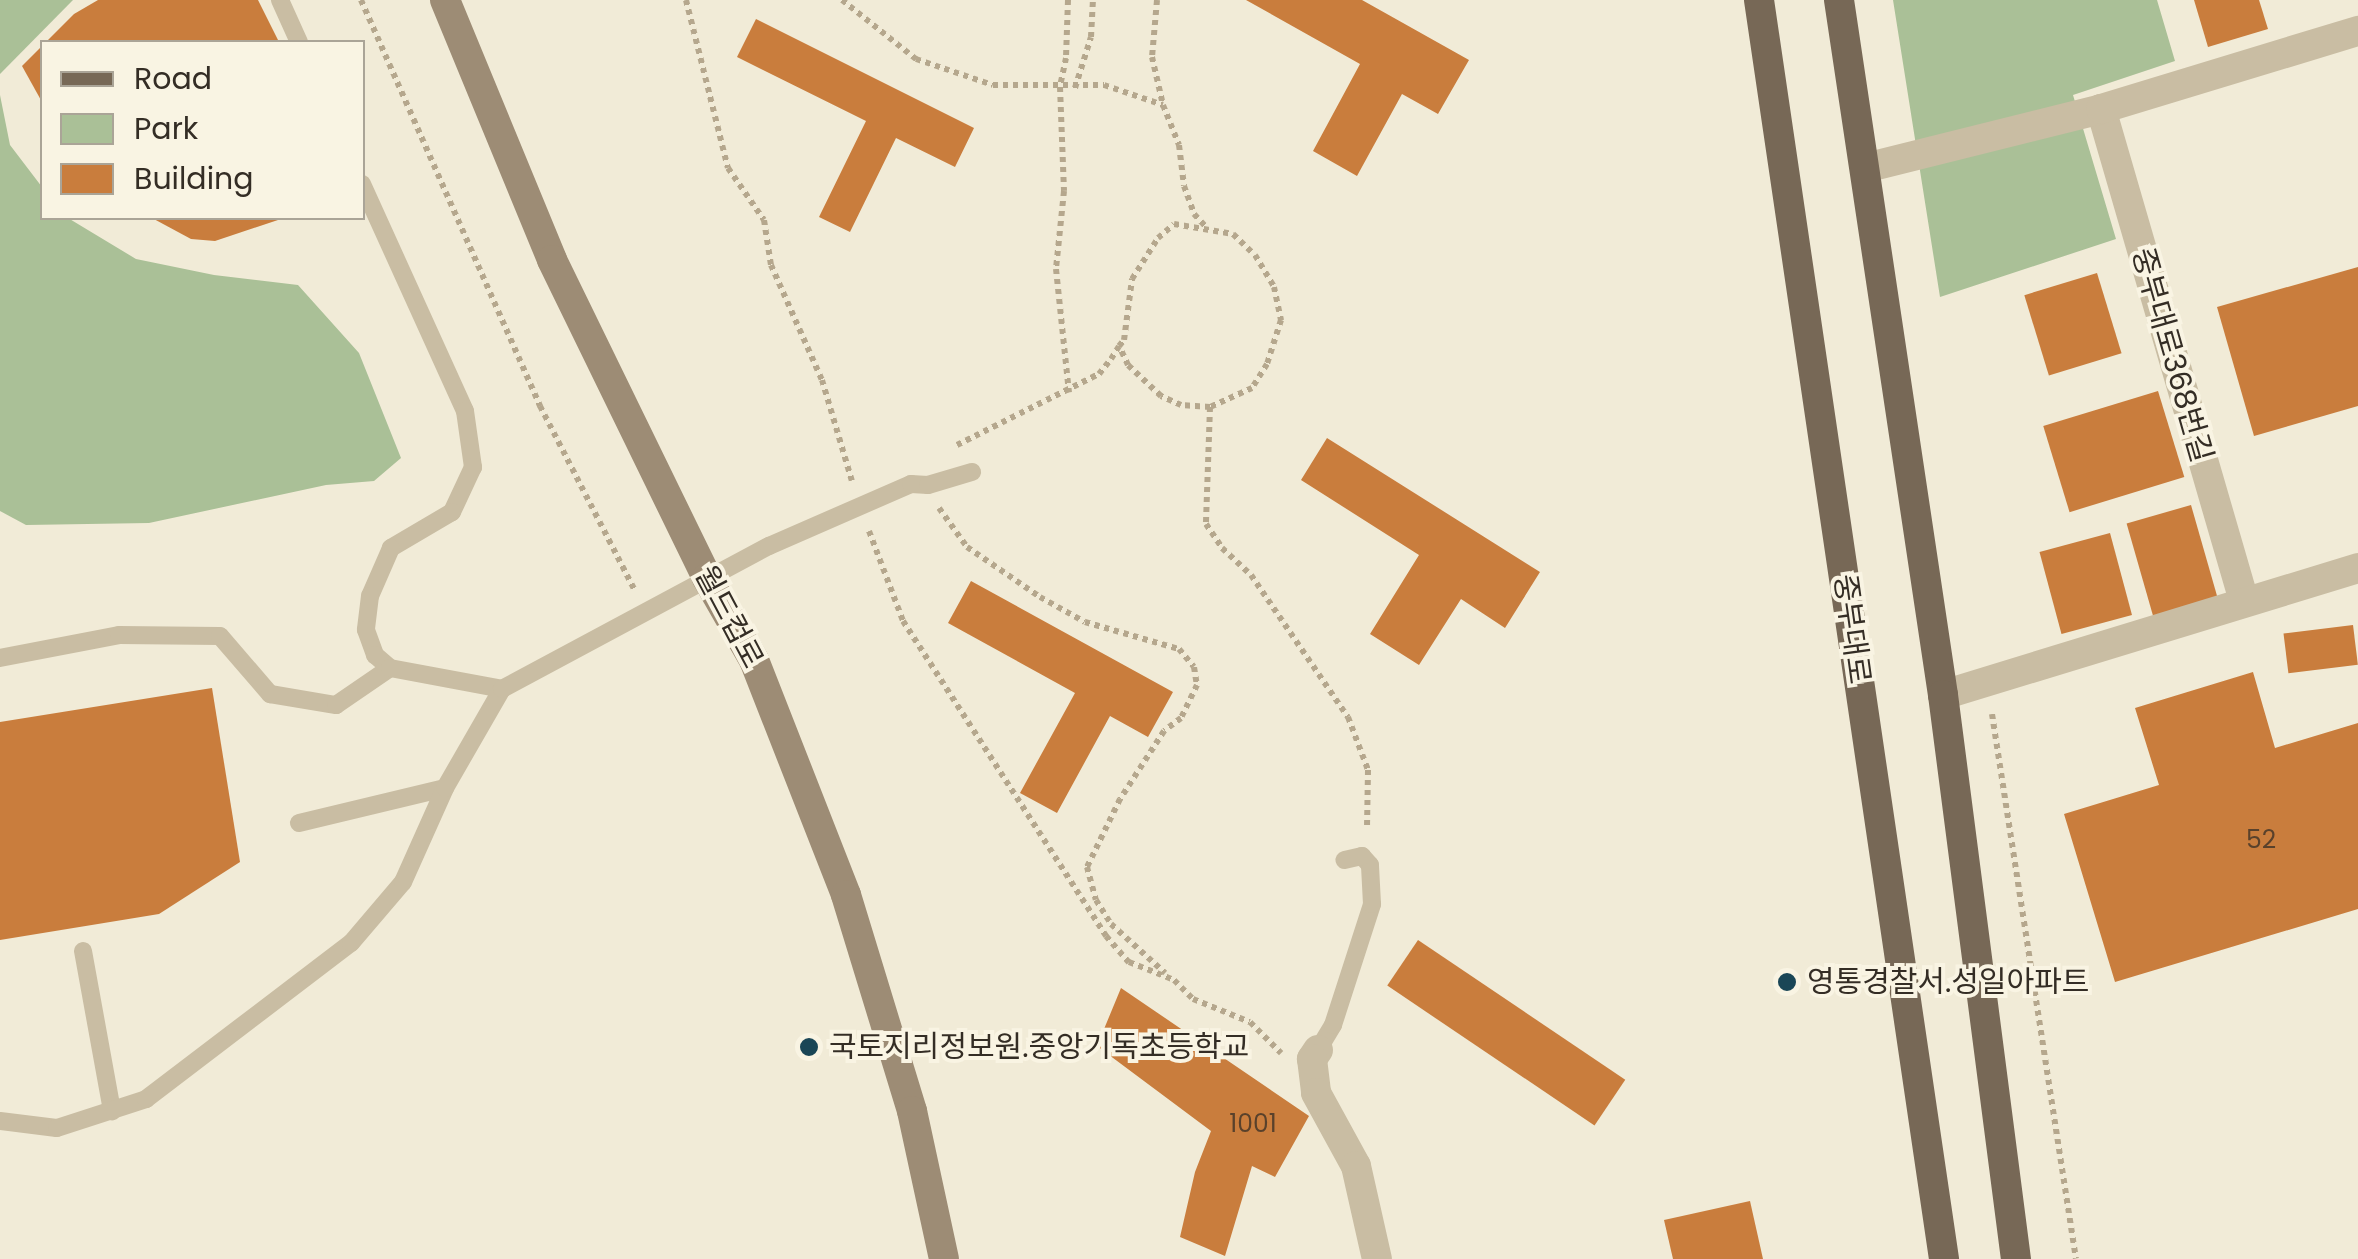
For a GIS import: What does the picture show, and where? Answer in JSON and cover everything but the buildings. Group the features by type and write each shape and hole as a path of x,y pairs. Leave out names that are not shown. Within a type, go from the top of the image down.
{"main road":[{"name":"중부대로","path":"1759,0 1944,1259"},
{"path":"1840,0 1943,695 2016,1259"}],"street":[{"name":"월드컵로","path":"445,0 552,260 707,578 754,660 846,895 912,1111 944,1259"},
{"path":"1865,168 2101,109 2358,31"},
{"name":"중부대로368번길","path":"2101,109 2244,601"},
{"path":"1943,695 2358,568"},
{"path":"1318,1050 1312,1059 1316,1093 1356,1166 1377,1259"}],"lane":[{"path":"280,0 298,40"},
{"path":"365,191 465,412 473,466 452,512 391,548 370,596 366,630 374,654 390,668 502,689"},
{"path":"0,1122 57,1128 146,1099 351,944 403,882 445,788 502,689 707,578 860,505 912,484 928,485 972,472"},
{"path":"0,658 119,635 220,636 270,694 336,706 390,668"},
{"path":"299,823 445,788"},
{"path":"1318,1050 1333,1024 1372,904 1370,865 1362,856 1344,860"},
{"path":"83,951 112,1110"}],"path":[{"path":"361,0 540,406 646,614"},
{"path":"686,0 728,168 764,220 771,265 822,380 860,505 904,622 1063,875 1129,962 1174,980"},
{"path":"842,0 916,59 994,85 1104,85 1163,106"},
{"path":"1068,0 1066,58 1060,87 1064,191 1056,268 1069,355 1069,392"},
{"path":"1075,88 1091,36 1093,0"},
{"path":"1157,0 1152,57 1163,106 1179,145 1194,214 1206,226"},
{"path":"1119,346 1142,381 1182,404 1210,408 1252,388 1267,364 1281,320 1274,287 1256,254 1232,234 1206,226 1174,224 1145,256 1132,279 1119,346 1099,374 1069,392 968,437 933,465 928,485 967,546 1085,622 1179,649 1194,667 1197,684 1180,718 1164,731 1120,799 1087,867 1096,900 1112,924 1194,999 1250,1022 1280,1053 1318,1050"},
{"path":"1210,407 1206,524 1222,548 1252,575 1348,717 1368,770 1366,846"},
{"path":"1992,714 2076,1259"}],"green space":[{"path":"0,0 73,0 0,74"},
{"path":"1893,0 2157,0 2175,61 2073,95 2116,239 1940,297"},
{"path":"0,95 10,145 40,184 40,220 71,220 136,259 214,275 298,285 359,353 401,458 374,481 326,485 149,523 26,525 0,511"}],"place":[{"name":"영통경찰서.성일아파트","path":"1787,982"},
{"name":"국토지리정보원.중앙기독초등학교","path":"809,1047"}]}
